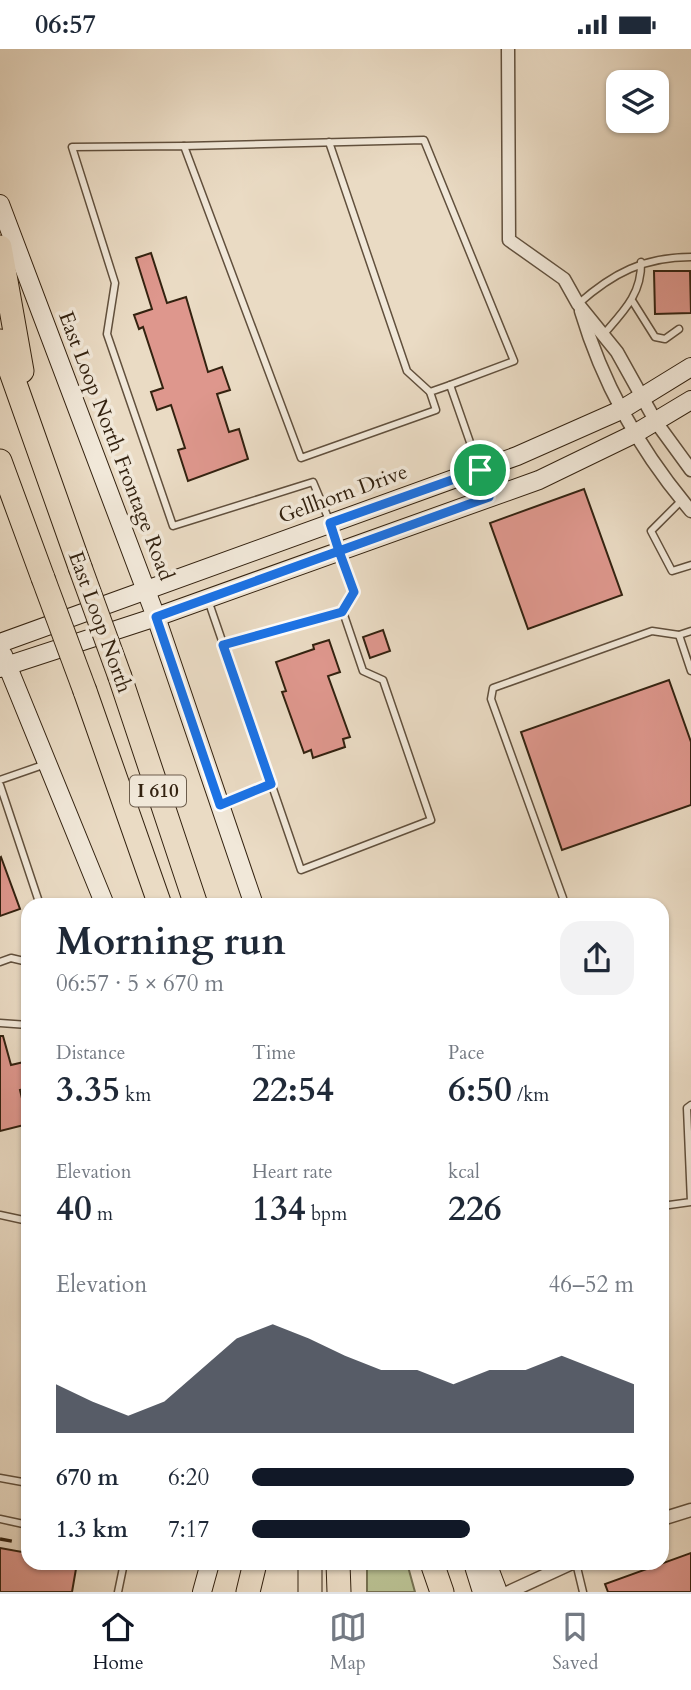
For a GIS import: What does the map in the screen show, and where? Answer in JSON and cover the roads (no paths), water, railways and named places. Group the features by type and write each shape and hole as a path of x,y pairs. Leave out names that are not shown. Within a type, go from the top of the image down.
{"highway":[{"path":"0,247 35,439"},
{"name":"East Loop North","path":"0,341 120,677 194,898"},
{"name":"East Loop North","path":"0,461 158,898"},
{"path":"248,1592 253,1570"},
{"path":"310,1570 310,1592"},
{"path":"338,1570 338,1592"},
{"path":"434,1570 442,1592"}],"main road":[{"name":"East Loop North Frontage Road","path":"0,204 156,617 252,898"},
{"name":"Gellhorn Drive","path":"0,643 480,470 621,410 691,367"},
{"path":"102,898 3,661 156,617 538,479 636,433 691,400"},
{"path":"480,470 489,497"},
{"path":"330,523 339,551"},
{"path":"202,1592 208,1570"},
{"path":"475,1570 482,1592"},
{"path":"490,1570 498,1592"}],"street":[{"path":"508,49 509,240 564,279 578,304 603,335 644,397 656,422 691,470"},
{"path":"578,304 594,356 621,410 661,475 691,511"},
{"path":"669,1517 691,1510"},
{"path":"509,1592 558,1570"}],"lane":[{"path":"330,523 313,482 173,526 107,334 115,283 72,147 424,140 514,361 430,392"},
{"path":"184,146 301,458 436,410 430,392 407,371 328,142"},
{"path":"578,304 619,272 641,263 691,257"},
{"path":"603,335 633,302 642,277 641,263"},
{"path":"633,302 655,337 665,339 679,329"},
{"path":"450,385 480,470"},
{"path":"682,500 651,531 672,571 691,565"},
{"path":"223,645 342,612 354,592 339,551"},
{"path":"207,598 301,870 431,820 383,680 363,671 342,612"},
{"path":"563,898 491,699 493,688 652,631 679,635 691,631"},
{"path":"679,635 691,671"},
{"path":"38,898 0,782 48,764"},
{"path":"220,805 271,784"},
{"path":"0,962 11,958 21,960"},
{"path":"0,1023 21,1024"},
{"path":"669,1206 691,1204 686,1125 687,1108 691,1105"},
{"path":"0,1215 21,1220"},
{"path":"0,1478 21,1482"},
{"path":"0,1519 21,1524"},
{"path":"118,1592 123,1570"},
{"path":"576,1570 583,1592"}],"railway":[{"path":"0,1539 21,1543"}]}
